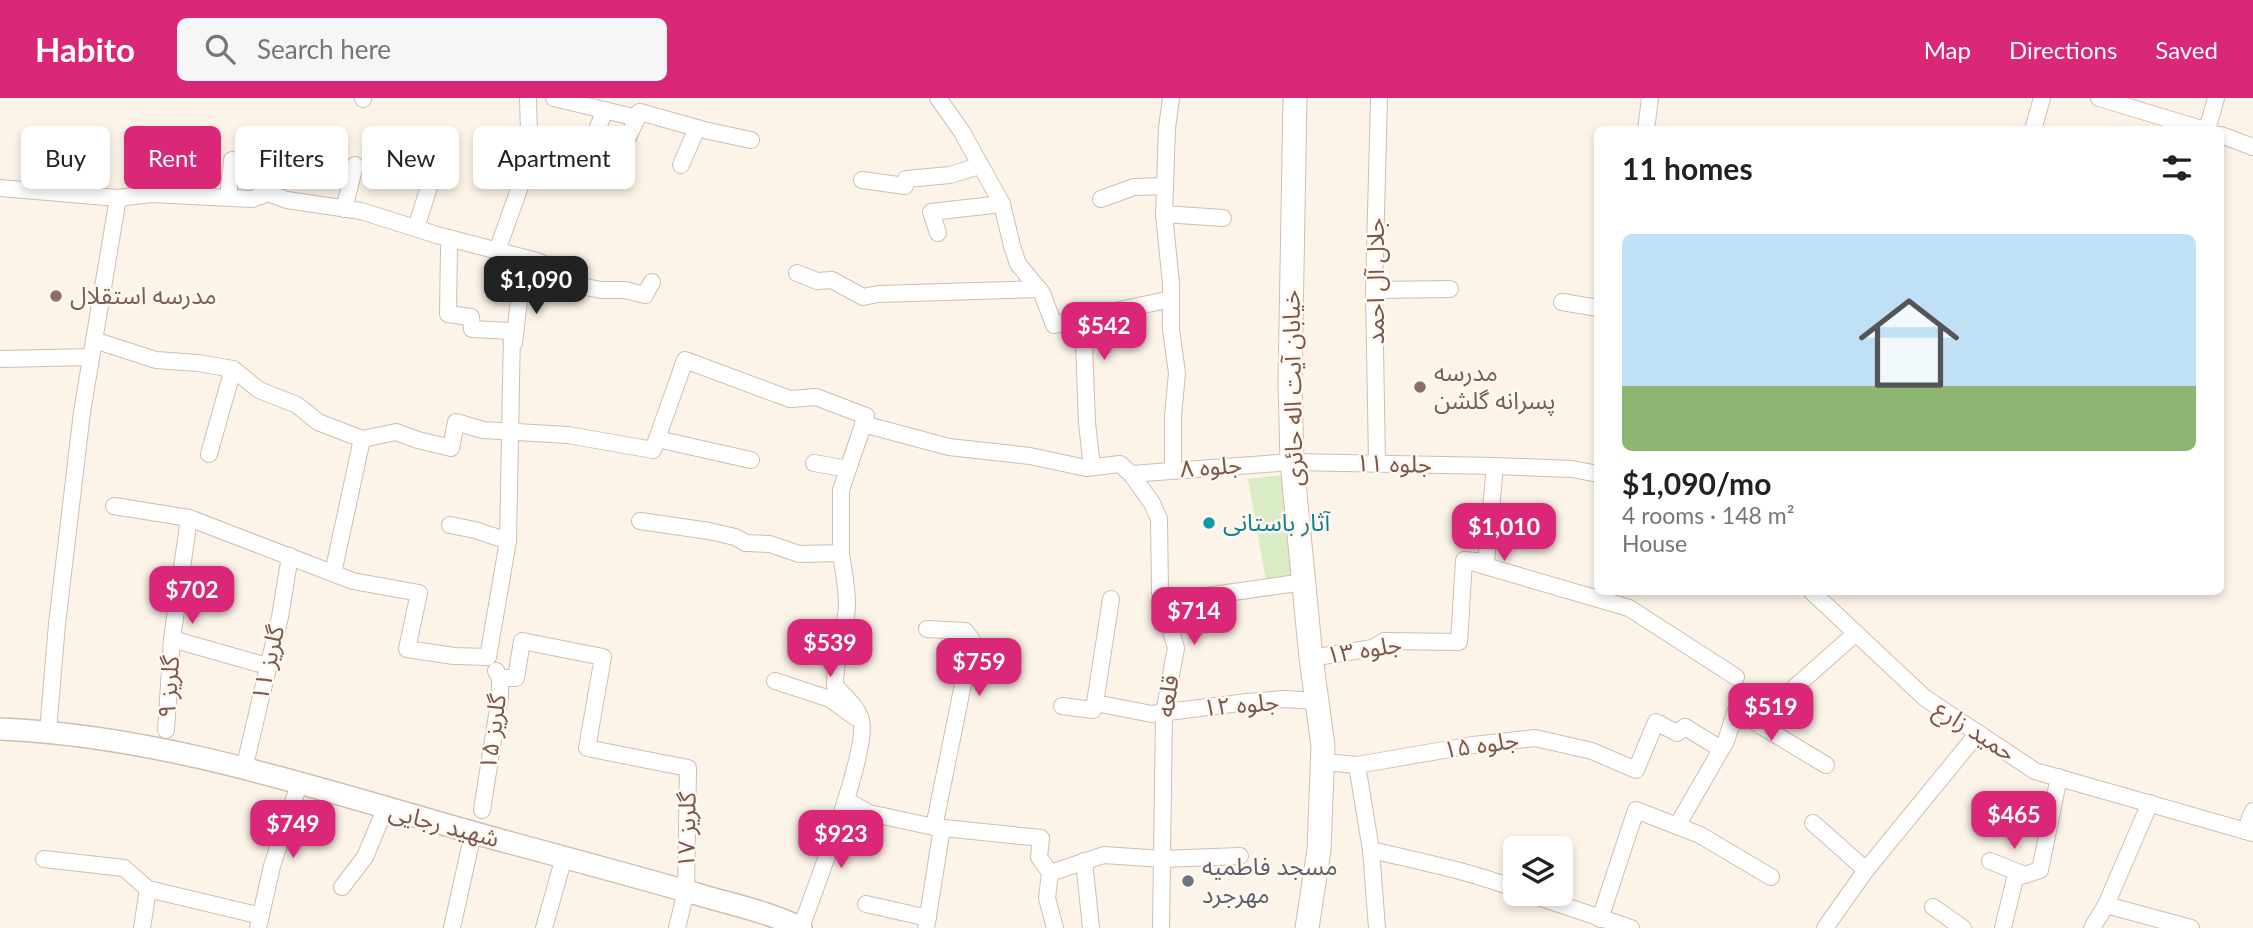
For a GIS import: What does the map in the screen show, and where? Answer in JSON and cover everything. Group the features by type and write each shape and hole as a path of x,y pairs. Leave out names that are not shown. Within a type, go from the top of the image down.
{"main road":[{"name":"خیابان آیت اله حائری","path":"1295,98 1290,382 1292,462 1311,658 1323,746 1319,850 1307,928"}],"street":[{"path":"497,251 523,178 528,132 528,98"},
{"path":"554,98 633,117 640,112"},
{"path":"938,98 962,132 1002,204 1018,264 1039,289 1054,325 1171,299"},
{"path":"1171,98 1167,128 1164,214 1171,329 1177,373 1172,416 1173,470"},
{"name":"جلال آل احمد","path":"1377,463 1374,289 1379,98"},
{"path":"1646,126 1650,98"},
{"path":"2034,126 2042,98"},
{"path":"2099,98 2193,126"},
{"path":"2207,126 2216,98"},
{"path":"598,126 605,110"},
{"path":"640,112 751,140"},
{"path":"633,126 640,112"},
{"path":"681,165 697,128"},
{"path":"2224,136 2253,147"},
{"path":"228,197 232,160"},
{"path":"344,209 355,165"},
{"path":"862,180 905,186 906,179 950,175 979,166"},
{"path":"1101,199 1133,187 1164,186"},
{"path":"0,188 118,198 151,194 252,199 268,193 287,200 361,211 524,258 557,270 571,284 645,295 652,282"},
{"path":"261,196 263,189"},
{"path":"416,228 428,189"},
{"path":"48,731 69,516 91,357 118,198"},
{"path":"938,233 931,212 1002,204"},
{"path":"1164,214 1223,218"},
{"path":"114,506 189,518 353,581 419,593 407,649 454,656 488,657 508,541 512,331 472,329 471,317 448,314 449,248"},
{"path":"511,370 524,258"},
{"path":"797,273 817,281 832,280 863,297 878,294 1039,289"},
{"path":"1374,289 1450,289"},
{"path":"1562,302 1594,307"},
{"path":"1083,318 1087,423 1092,467"},
{"path":"94,340 156,360 233,369 259,390 297,405 318,422 362,439 396,432 451,448 456,422 484,430 568,435 653,450 685,360 790,399 816,397 866,416 841,490 841,553 847,603 843,638 834,668 835,686 855,706 862,723 846,800 801,928"},
{"path":"0,359 91,357"},
{"path":"209,454 233,369"},
{"name":"جلوه ۸","path":"863,424 948,447 1030,456 1086,468 1173,470 1292,462"},
{"path":"333,573 362,439"},
{"path":"657,439 751,460"},
{"name":"جلوه ۱۱","path":"1292,462 1495,466"},
{"path":"814,463 848,469"},
{"path":"1464,560 1486,562 1495,466 1572,469 1594,473"},
{"name":"قلعه","path":"1125,469 1152,503 1159,519 1160,593 1176,648 1164,713 1161,928"},
{"name":"گلریز ۹","path":"166,730 172,639 189,518"},
{"path":"640,521 709,531 735,537 746,543 770,544 799,554 841,553"},
{"path":"450,525 508,541"},
{"name":"گلریز ۱۱","path":"244,769 280,617 290,556"},
{"path":"1464,560 1629,608 1736,677"},
{"name":"جلوه ۱۳","path":"1311,658 1373,648 1384,641 1459,642 1464,560"},
{"path":"1163,602 1304,582"},
{"name":"حمید زارع","path":"1815,595 1925,698 2035,771 2249,832"},
{"path":"1095,703 1111,599"},
{"path":"866,904 927,923 938,827 972,640 965,631 927,629"},
{"path":"1763,727 1796,687 1856,633"},
{"path":"172,639 267,666"},
{"name":"گلریز ۱۷","path":"499,678 516,678 522,641 603,657 587,748 688,768 686,891 677,928"},
{"name":"گلریز ۱۵","path":"482,810 499,696 499,678 488,657"},
{"path":"775,681 830,699 862,723"},
{"name":"جلوه ۱۲","path":"1062,706 1093,710 1095,703 1152,714 1284,699 1318,701"},
{"path":"1677,825 1721,749 1736,710 1826,765"},
{"name":"جلوه ۱۵","path":"1323,762 1357,765 1473,745 1535,738 1592,751 1636,770 1656,722 1677,733 1685,727 1721,749"},
{"name":"شهید رجایی","path":"0,729 48,731 166,751 244,769 686,891 784,920 801,928"},
{"path":"1825,928 1866,870 1978,733"},
{"path":"1357,765 1371,850 1377,928"},
{"path":"2003,928 2015,878 2040,870 2059,777"},
{"path":"44,859 124,868 148,889 259,922 272,866 299,784"},
{"path":"846,800 869,813 938,827 1041,838 1039,857 1050,873 1047,898 1055,928"},
{"path":"2092,928 2106,905 2150,803"},
{"path":"342,887 365,857 385,809"},
{"path":"1601,919 1636,810 1700,835 1771,877"},
{"path":"2249,832 2253,811"},
{"path":"1813,823 1866,870"},
{"path":"452,928 473,833"},
{"path":"1371,850 1503,885"},
{"path":"1050,873 1104,855 1162,859 1240,856"},
{"path":"544,928 564,857"},
{"path":"1084,860 1091,928"},
{"path":"1990,860 2025,875"},
{"path":"142,928 148,889"},
{"path":"2106,905 2191,928"},
{"path":"1564,906 1631,928"},
{"path":"1933,906 1963,928"}],"green space":[{"path":"1283,475 1291,576 1266,581 1248,479"}],"place":[{"name":"مدرسه استقلال","path":"56,296"},
{"name":"مدرسه پسرانه گلشن","path":"1420,387"},
{"name":"آثار باستانی","path":"1209,523"},
{"name":"مسجد فاطمیه مهرجرد","path":"1188,881"}]}
